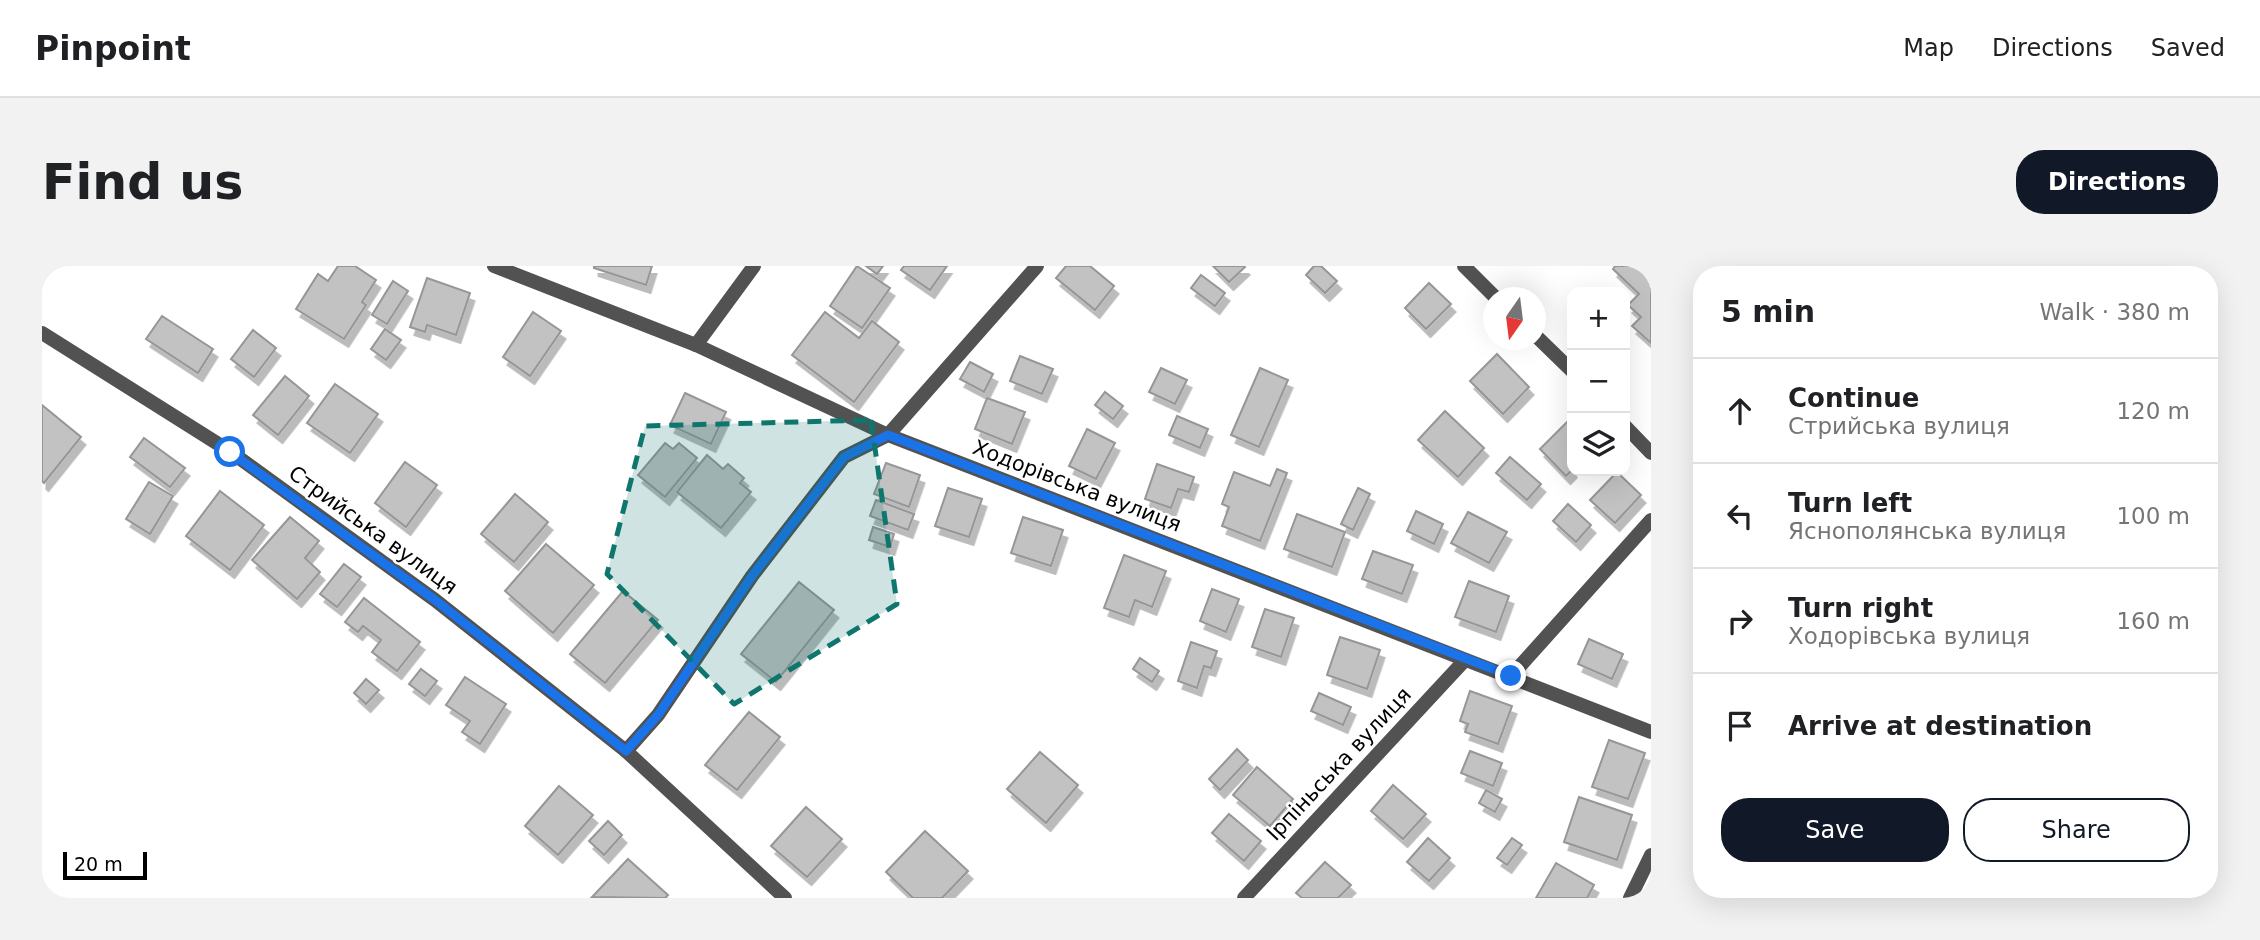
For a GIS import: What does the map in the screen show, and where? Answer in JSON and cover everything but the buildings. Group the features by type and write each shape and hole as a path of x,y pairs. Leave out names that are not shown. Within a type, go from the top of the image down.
{"street":[{"name":"Ходорівська вулиця","path":"494,266 696,345 888,435 1651,732"},
{"path":"696,345 754,266"},
{"path":"626,751 658,715 752,576 844,457 888,435 1037,266"},
{"path":"1464,266 1485,287"},
{"name":"Стрийська вулиця","path":"42,333 230,452 435,600 626,751 785,898"},
{"path":"1546,346 1567,366"},
{"path":"1630,430 1651,453"},
{"path":"1511,676 1651,520"},
{"name":"Ірпіньська вулиця","path":"1244,898 1465,660"},
{"path":"1630,898 1651,855"}],"highlighted area":[{"path":"871,420 897,604 734,704 607,574 645,426"}],"route":[{"path":"230,452 435,600 626,751 658,715 752,576 844,457 888,435 1511,676"}]}
